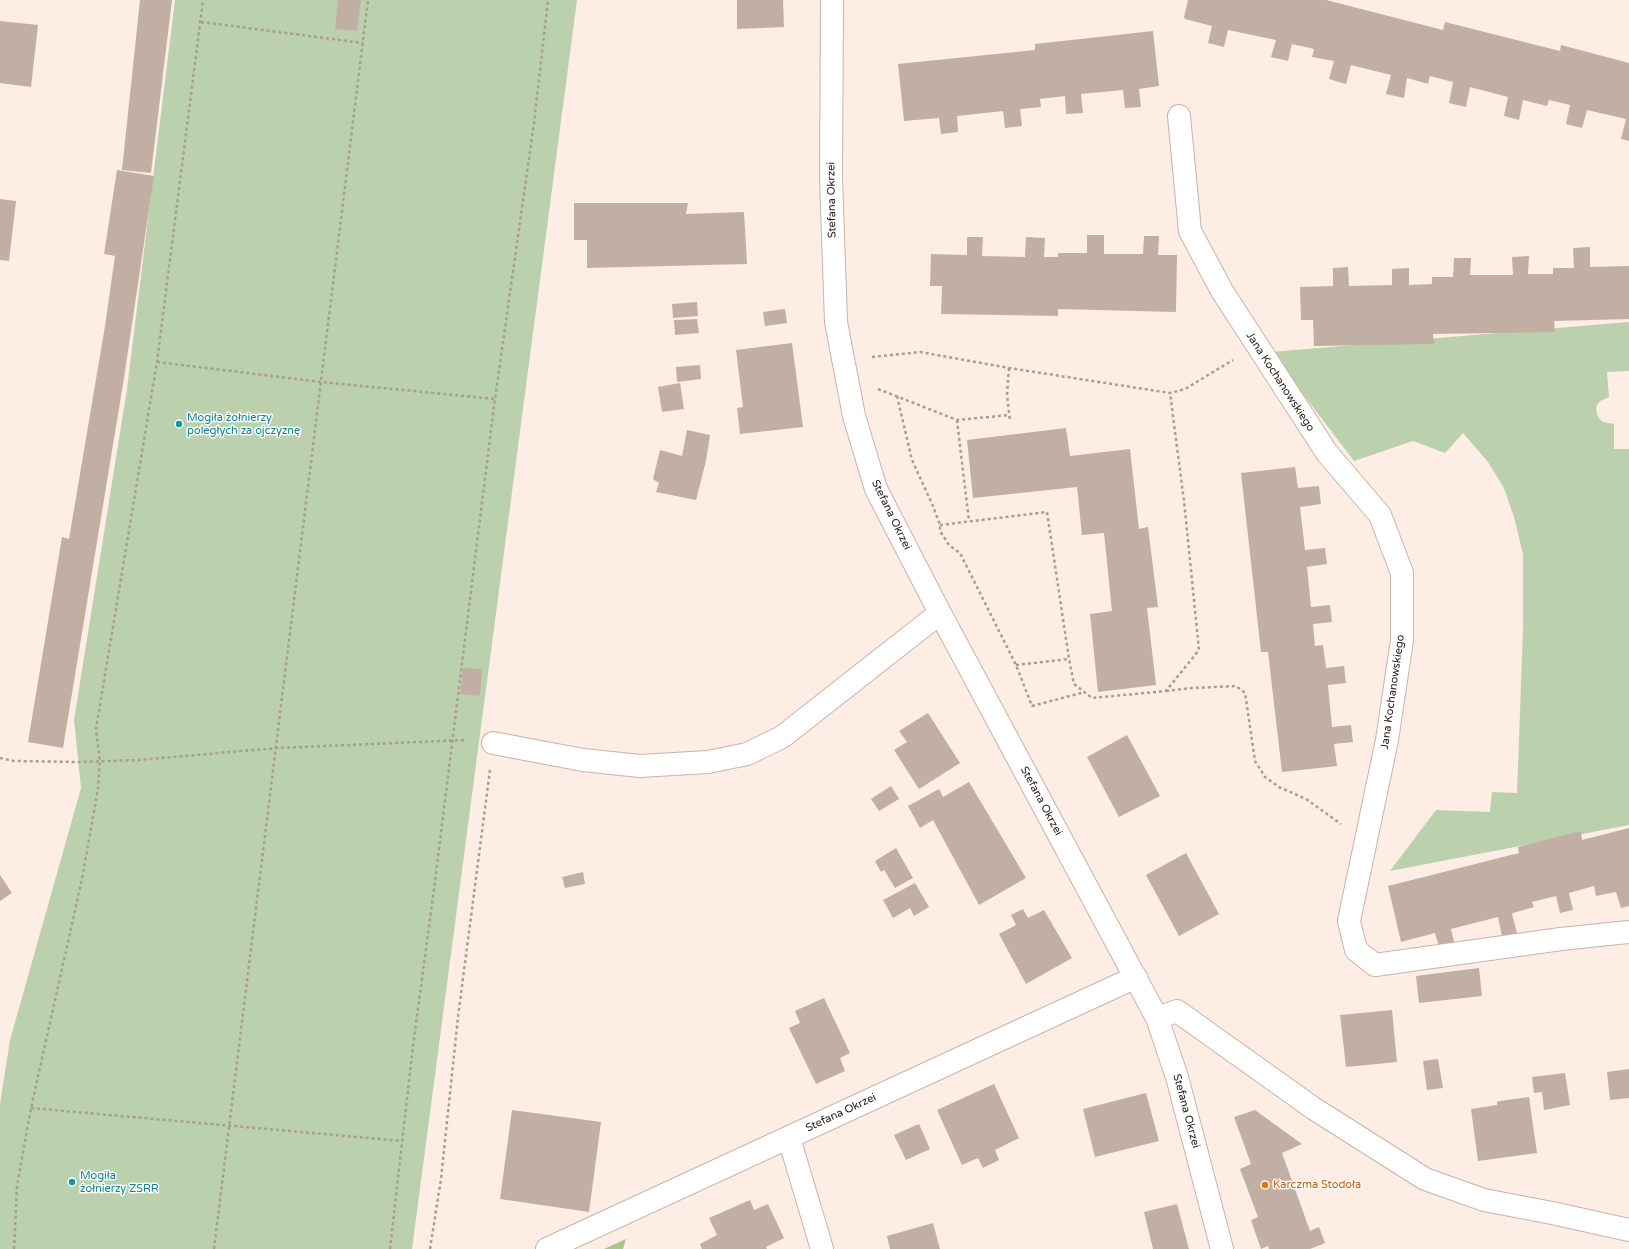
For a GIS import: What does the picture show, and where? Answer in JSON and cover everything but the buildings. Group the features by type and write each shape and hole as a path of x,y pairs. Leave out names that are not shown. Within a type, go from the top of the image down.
{"street":[{"name":"Stefana Okrzei","path":"832,0 831,177 836,322 854,416 876,489 940,613 1157,1018 1177,1076 1222,1249"},
{"name":"Jana Kochanowskiego","path":"1179,116 1190,231 1222,291 1256,346 1327,453 1380,515 1402,573 1402,640 1387,740 1349,921 1356,950 1375,965 1561,939 1629,932"},
{"path":"493,743 583,760 640,766 708,762 747,754 782,737 940,613"},
{"name":"Stefana Okrzei","path":"547,1249 1136,977"},
{"path":"1157,1018 1177,1011 1313,1108 1425,1179 1484,1200 1629,1230"},
{"path":"789,1138 822,1249"}],"path":[{"path":"14,1249 17,1186 31,1108 82,879 98,789 100,761 96,729 157,362 203,0"},
{"path":"214,1249 277,748 368,0"},
{"path":"390,1249 413,1046 495,400 534,123 548,0"},
{"path":"201,22 363,43"},
{"path":"866,358 920,352 1008,368 1170,393 1185,389 1256,346"},
{"path":"157,362 322,382 495,400"},
{"path":"1008,368 1007,395 1010,421"},
{"path":"878,388 957,420 1009,415"},
{"path":"1166,691 1199,650 1184,501 1170,393"},
{"path":"897,396 912,460 933,506 940,525 940,531 949,545 960,554 1016,665 1032,706 1085,692"},
{"path":"957,420 969,521"},
{"path":"940,525 1047,512 1074,684 1092,698 1192,688 1236,686 1245,693 1254,761 1265,777 1279,787 1306,799 1345,828 1366,839"},
{"path":"1016,665 1069,659"},
{"path":"0,758 14,761 139,760 277,748 453,740 476,740 493,743 458,1017 441,1179 430,1249"},
{"path":"31,1108 402,1141"}],"green space":[{"path":"175,0 577,0 412,1249 0,1249 0,1104 10,1040 81,788 74,720 127,389"},
{"path":"1629,322 1629,371 1607,372 1609,397 1600,401 1596,410 1598,417 1603,422 1614,424 1614,449 1629,449 1629,825 1390,871 1436,810 1490,812 1492,792 1517,793 1523,630 1523,554 1514,517 1504,488 1488,462 1463,433 1445,453 1413,441 1354,461 1271,352"},
{"path":"626,1239 623,1249 604,1249"}],"place":[{"name":"Mogiła żołnierzy poległych za ojczyznę","path":"179,424"},
{"name":"Mogiła żołnierzy ZSRR","path":"72,1182"},
{"name":"Karczma Stodoła","path":"1265,1185"}]}
